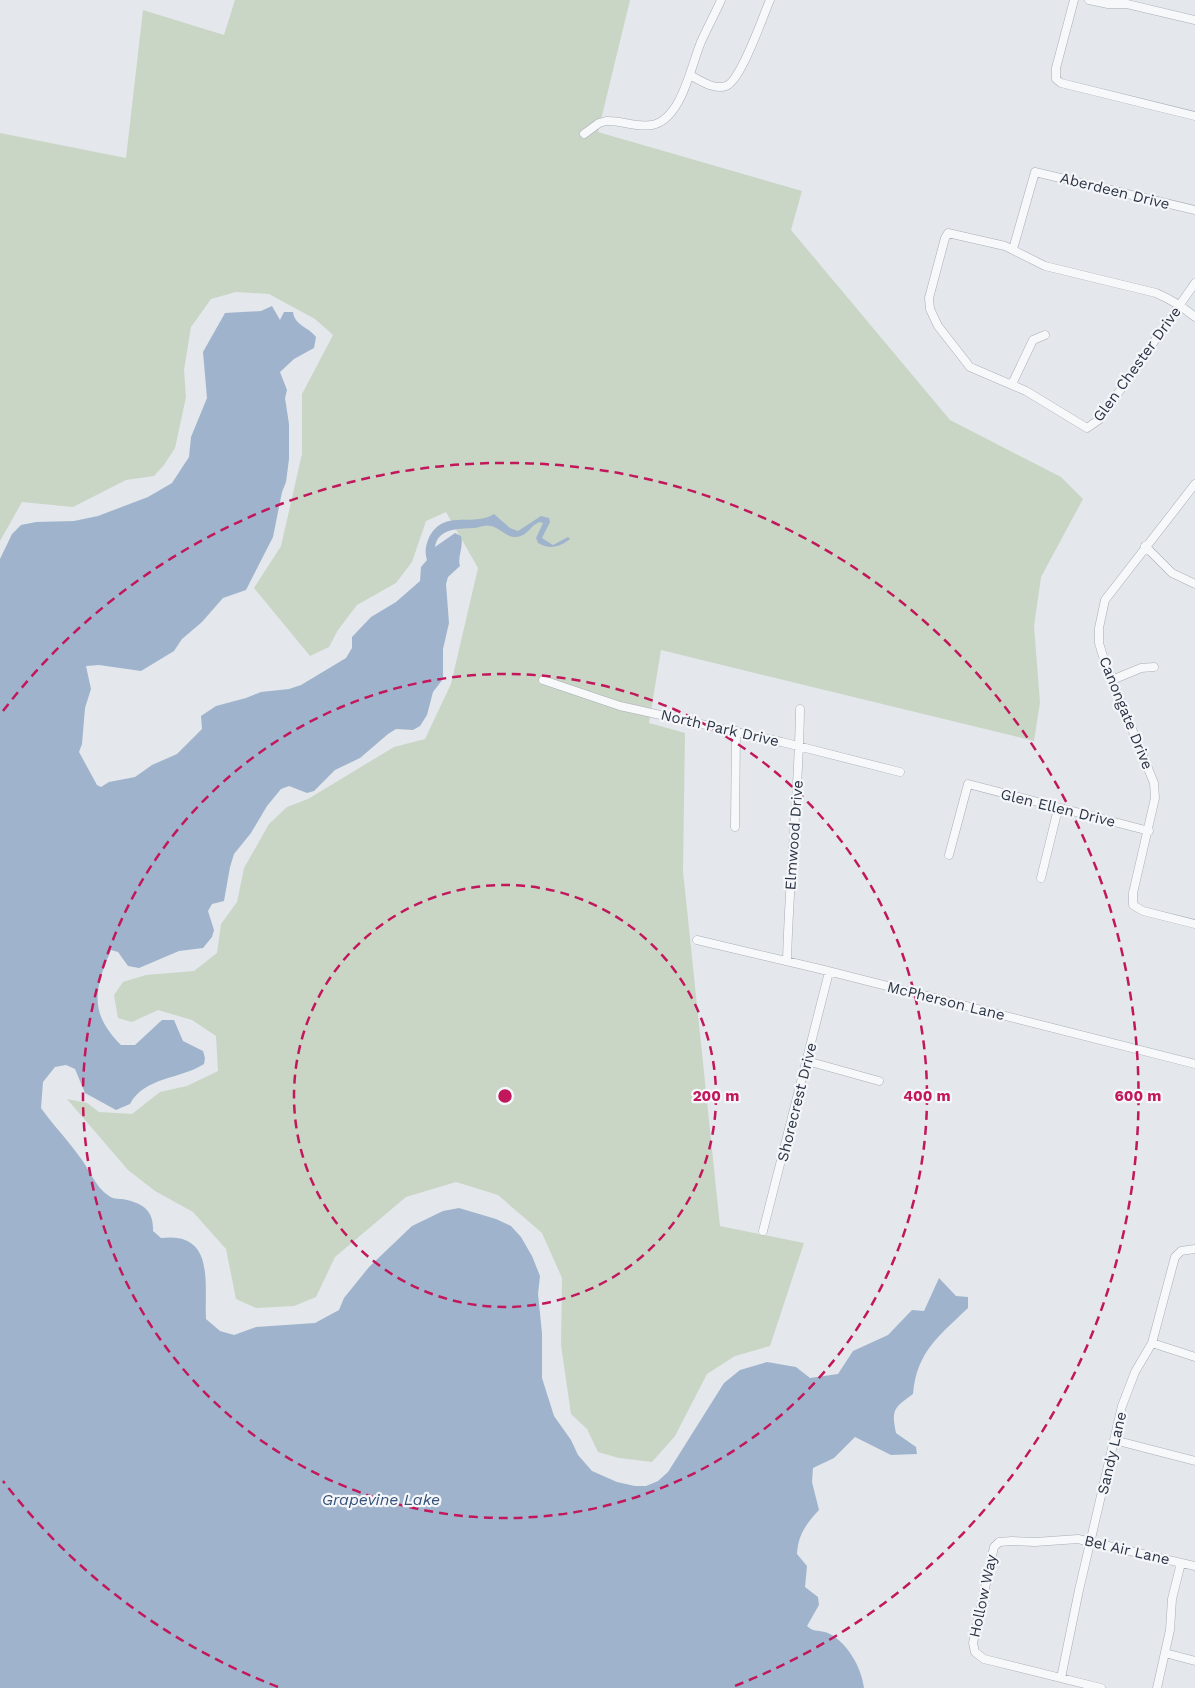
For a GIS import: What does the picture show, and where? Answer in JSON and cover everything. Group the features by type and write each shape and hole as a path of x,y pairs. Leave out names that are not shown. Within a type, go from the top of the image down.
{"street":[{"path":"584,134 599,123 606,121 644,125 660,122 673,108 690,75 700,44 720,0"},
{"path":"690,75 713,86 728,86 742,67 770,0"},
{"path":"1074,0 1056,68 1056,79 1062,83 1195,116"},
{"path":"1089,0 1108,4 1127,4 1195,20"},
{"name":"Aberdeen Drive","path":"1013,249 1035,172 1195,210"},
{"path":"1045,335 1033,340 1012,384 970,367 932,314 930,291 948,233 978,238 1013,249 1022,256 1045,266 1143,289 1168,297 1195,317"},
{"name":"Glen Chester Drive","path":"1012,384 1048,403 1087,428 1100,419 1195,282"},
{"name":"Canongate Drive","path":"1195,484 1105,600 1099,628 1099,643 1112,680 1154,783 1155,798 1149,831 1133,893 1133,905 1143,911 1195,924"},
{"path":"1145,546 1172,573 1195,584"},
{"path":"1112,680 1141,668 1154,667"},
{"name":"North Park Drive","path":"543,680 620,706 736,731 900,772"},
{"name":"Elmwood Drive","path":"787,961 800,709"},
{"path":"735,826 736,731"},
{"name":"Glen Ellen Drive","path":"949,855 968,784 1058,809 1149,831"},
{"path":"1041,878 1058,809"},
{"name":"McPherson Lane","path":"697,940 1195,1064"},
{"name":"Shorecrest Drive","path":"763,1231 829,972"},
{"path":"807,1061 879,1081"},
{"name":"Sandy Lane","path":"1062,1678 1091,1541 1128,1388 1152,1343 1175,1257 1181,1250 1195,1249"},
{"path":"1152,1343 1195,1357"},
{"path":"1114,1440 1195,1461"},
{"name":"Bel Air Lane","path":"999,1542 1078,1539 1195,1566"},
{"name":"Hollow Way","path":"999,1542 991,1552 973,1643 975,1652 984,1660 1062,1678"},
{"path":"1157,1688 1170,1630 1172,1599 1181,1563"},
{"path":"1164,1653 1195,1661"},
{"path":"1062,1678 1102,1688"}],"green space":[{"path":"235,0 630,0 598,132 802,191 791,230 950,420 1061,477 1083,499 1041,577 1034,626 1040,702 1034,741 661,650 649,723 685,733 683,871 720,1226 804,1243 770,1346 735,1356 707,1374 675,1436 652,1462 619,1458 598,1452 587,1429 571,1414 561,1345 562,1278 542,1233 498,1195 456,1182 406,1197 335,1257 316,1297 294,1306 256,1308 236,1299 226,1249 193,1212 155,1191 128,1170 67,1099 87,1103 99,1112 132,1114 160,1092 187,1086 218,1071 216,1036 192,1020 158,1010 132,1022 118,1018 114,995 123,982 146,975 194,971 217,953 221,924 237,902 244,868 269,824 287,807 308,799 394,747 425,739 451,684 478,568 446,512 426,521 412,562 396,583 357,605 338,630 329,647 310,656 254,588 281,546 302,454 302,394 333,335 315,319 269,294 236,292 211,299 191,327 184,370 186,397 175,448 154,476 126,480 73,507 22,502 0,541 0,133 126,158 143,10 224,35"}],"water":[{"name":"Grapevine Lake","path":"272,306 280,320 284,312 293,312 296,320 316,337 314,348 294,359 280,372 287,390 285,398 289,424 289,459 286,482 282,492 273,537 246,590 223,598 202,622 182,639 174,651 141,671 99,665 86,666 91,689 85,708 82,744 79,752 97,785 101,787 109,782 135,777 152,765 177,754 202,729 201,716 216,706 261,692 289,689 301,685 346,658 352,648 352,637 371,617 396,602 420,581 421,567 427,560 426,546 428,540 434,530 441,524 449,521 486,518 494,514 510,528 518,531 541,516 549,518 550,522 542,538 553,545 568,537 570,539 555,547 538,543 536,538 543,523 540,522 523,535 515,537 486,525 449,531 440,536 435,547 455,533 461,536 460,566 448,577 446,584 449,623 443,649 443,679 433,692 427,715 420,726 413,730 396,729 360,758 335,770 314,791 307,793 289,786 281,789 234,854 224,901 212,904 208,911 214,930 212,937 203,948 179,951 139,968 128,966 118,952 111,950 101,977 98,1000 99,1011 111,1033 121,1045 135,1045 162,1020 174,1020 183,1041 203,1051 204,1064 144,1088 130,1104 116,1110 85,1093 75,1069 66,1065 55,1067 43,1082 41,1108 83,1161 96,1183 104,1192 113,1198 125,1199 139,1204 150,1214 153,1231 161,1238 179,1238 191,1243 199,1252 205,1277 206,1319 220,1331 234,1335 256,1327 315,1323 339,1310 344,1298 369,1267 412,1226 443,1211 459,1208 496,1219 511,1226 521,1237 532,1256 540,1276 538,1294 542,1333 542,1378 554,1416 571,1440 578,1455 592,1471 617,1482 635,1486 646,1486 658,1481 668,1472 724,1383 740,1370 767,1362 796,1367 810,1378 838,1374 853,1351 888,1335 912,1310 924,1311 939,1278 956,1296 968,1297 968,1308 931,1345 919,1366 913,1394 898,1406 894,1414 896,1433 916,1447 917,1454 891,1455 855,1437 834,1458 813,1468 812,1482 819,1510 804,1530 799,1541 797,1554 807,1566 805,1587 818,1597 819,1605 807,1626 813,1630 825,1632 840,1641 852,1655 863,1680 864,1688 0,1688 0,559 12,534 21,525 36,522 74,521 98,516 148,497 172,483 189,457 191,437 207,398 203,352 225,313 261,311"}]}
